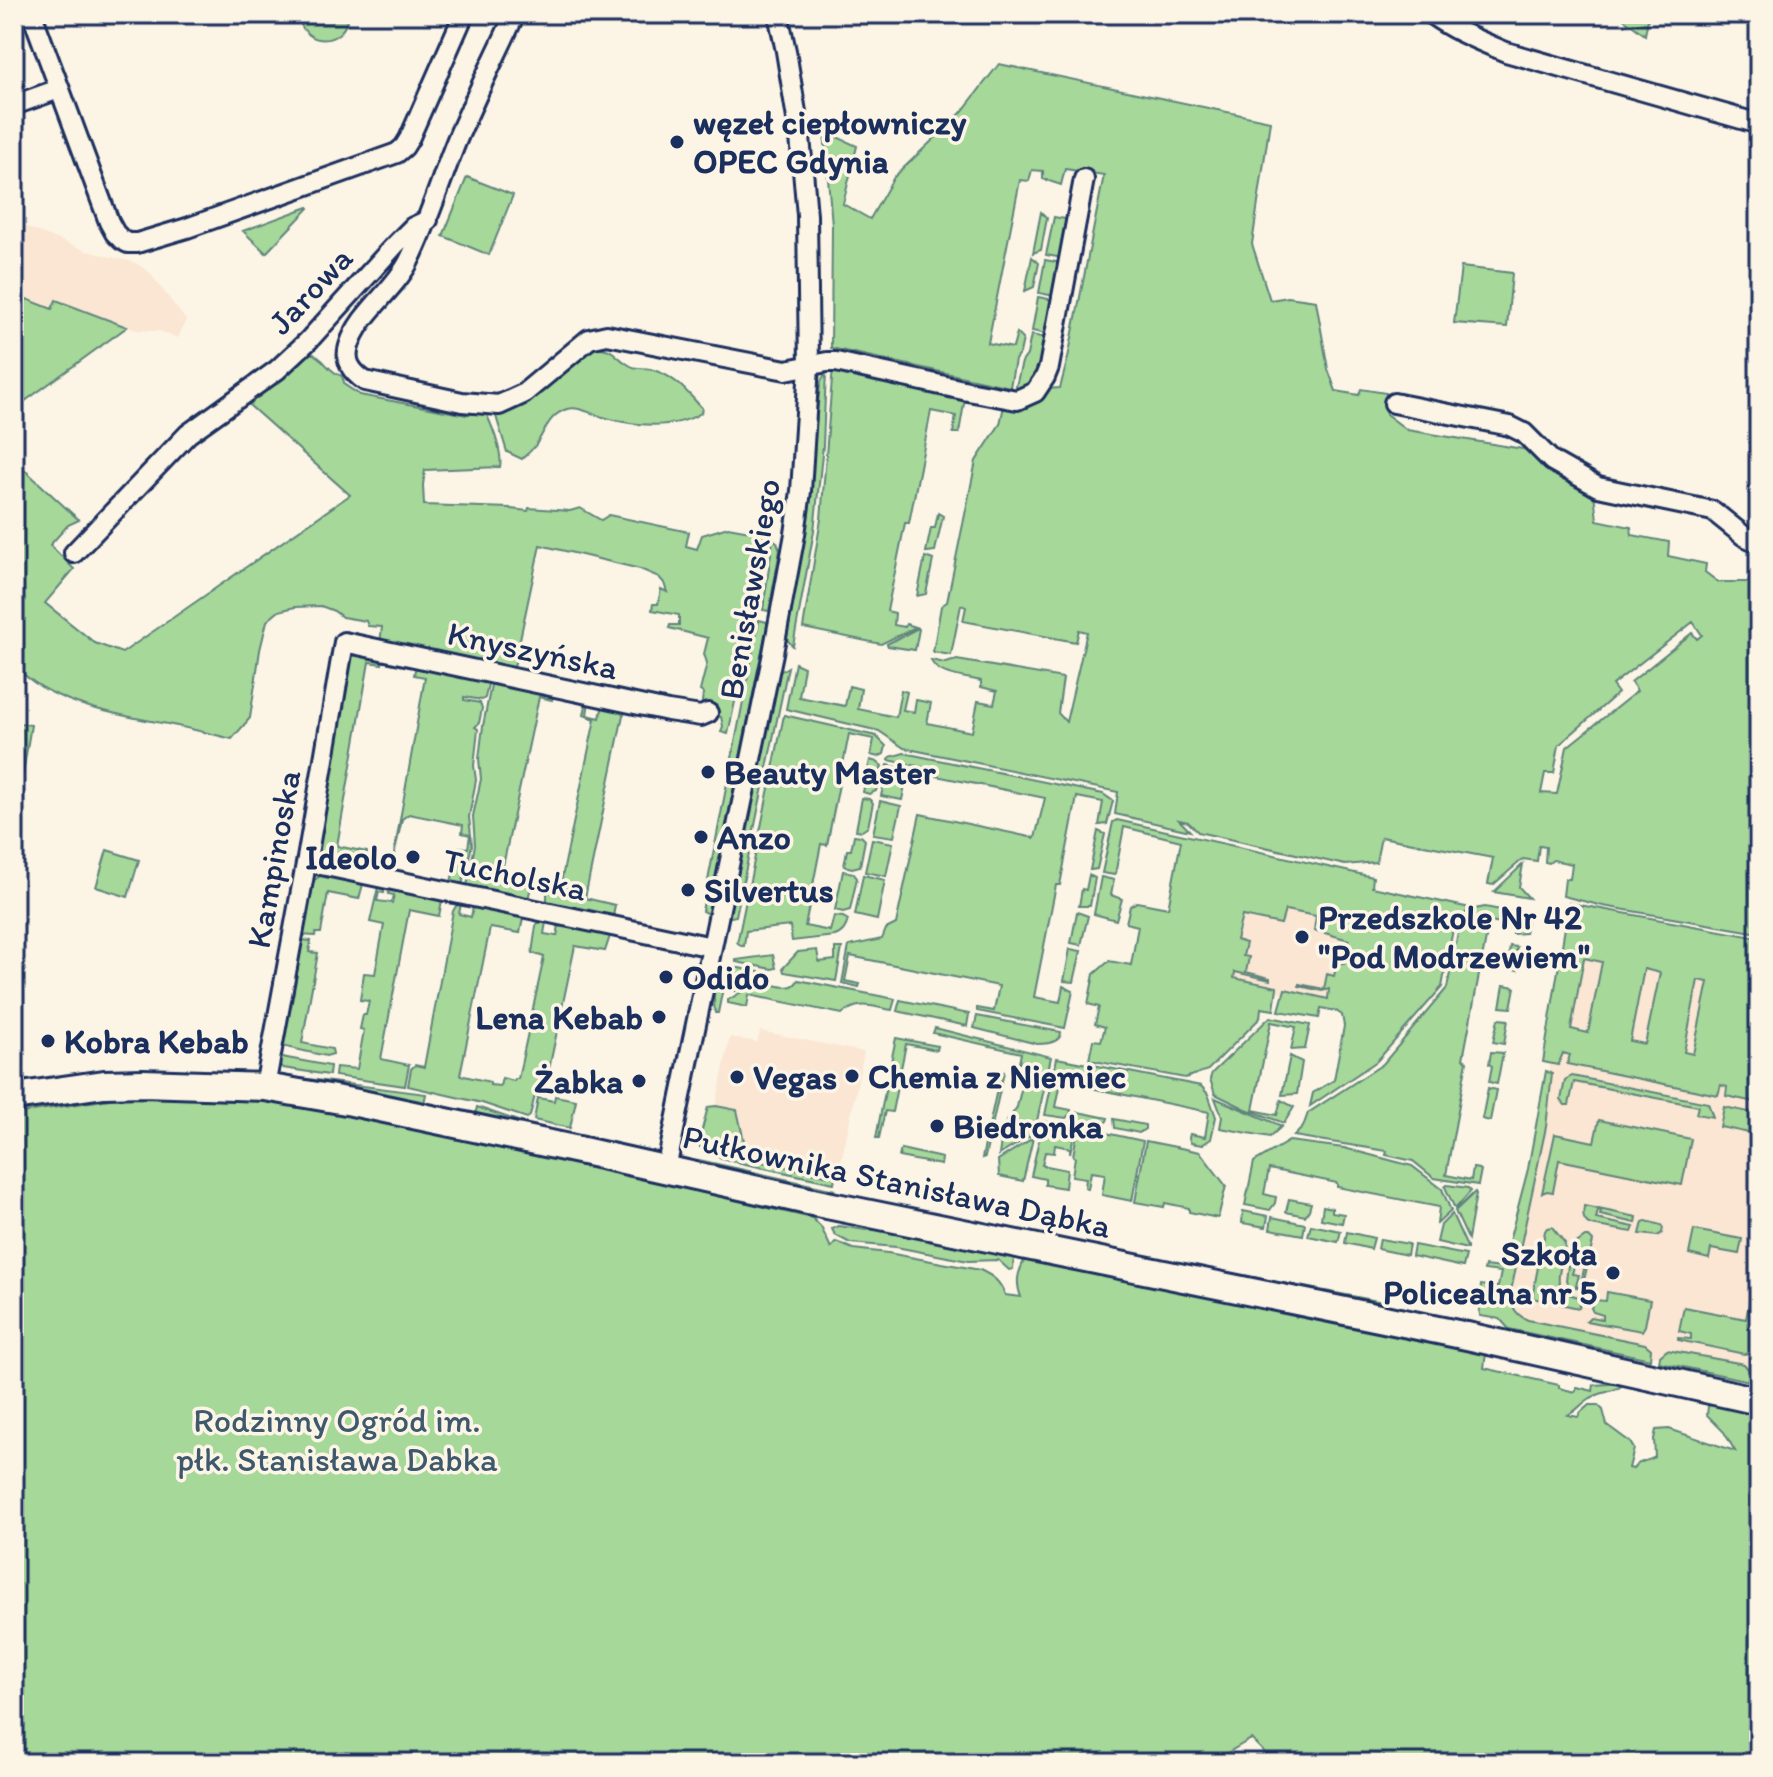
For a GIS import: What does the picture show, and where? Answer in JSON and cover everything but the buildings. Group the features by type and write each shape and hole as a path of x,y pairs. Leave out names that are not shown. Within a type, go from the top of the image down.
{"street":[{"path":"32,14 109,222 115,233 128,243 187,228 397,153 409,139 464,14"},
{"path":"515,14 457,141 428,220 403,272 367,316 348,348 350,368 365,381 462,402 499,405 523,394 589,339 607,335 786,370 836,362 1010,400 1027,397 1035,392 1049,367 1084,179"},
{"name":"Benisławskiego","path":"666,1169 770,668 801,491 809,366 805,174 778,14"},
{"path":"1431,14 1471,38 1506,52 1759,124"},
{"path":"14,105 59,89"},
{"name":"Jarowa","path":"74,553 188,434 277,370 308,341 413,227 428,220"},
{"path":"1394,403 1510,426 1524,433 1552,461 1598,487 1702,507 1713,511 1744,536 1759,543"},
{"name":"Knyszyńska","path":"344,642 668,711 701,716 708,713"},
{"name":"Kampinoska","path":"265,1087 344,642"},
{"name":"Tucholska","path":"307,862 712,947"},
{"name":"Pułkownika Stanisława Dąbka","path":"14,1097 104,1084 265,1087 445,1121 817,1203 1467,1336 1759,1401"}],"shaded area":[{"path":"14,222 87,251 136,263 149,272 186,320 178,338 159,331 136,330 57,300 53,309 16,295"},
{"name":"Przedszkole Nr 42 \"Pod Modrzewiem\"","path":"1205,848 1426,904 1401,1021 1178,969"},
{"path":"1578,905 1759,938 1759,1377 1504,1324"},
{"path":"760,1031 864,1052 838,1177 731,1155 710,1134 730,1037 757,1042"}],"green space":[{"path":"298,14 349,14 346,25 339,33 323,40 307,33"},
{"path":"1617,14 1649,14 1645,35"},
{"path":"999,64 1270,121 1252,244 1270,300 1288,297 1316,301 1328,369 1336,391 1359,395 1361,389 1386,393 1386,414 1407,430 1529,450 1594,493 1597,520 1631,527 1632,535 1669,542 1668,556 1706,564 1705,572 1718,582 1748,582 1759,555 1759,933 1603,906 1563,896 1565,879 1570,879 1572,864 1553,860 1545,862 1546,847 1539,846 1537,861 1523,859 1493,885 1488,884 1493,858 1381,837 1376,862 1345,865 1198,832 1188,822 1179,820 1190,831 1115,814 1118,792 904,748 879,731 786,709 795,663 804,667 799,697 845,706 849,686 861,689 858,709 896,717 901,690 907,692 903,710 914,712 916,700 931,703 927,723 972,732 978,701 994,704 997,691 981,687 981,681 945,673 931,660 945,663 957,660 1063,678 1058,713 1066,722 1087,632 1079,630 1076,642 963,621 966,607 961,605 951,655 933,652 941,606 947,602 976,461 1000,424 1004,406 1045,389 1060,388 1104,175 1065,169 1061,185 1043,179 1043,171 1032,170 1029,181 1020,180 988,343 1013,348 1017,333 1023,339 1010,387 831,348 832,225 824,131 857,146 843,204 870,219 894,177 961,113","holes":["1693,622 1702,635 1697,639 1692,633 1631,682 1637,691 1567,747 1557,794 1541,793 1545,773 1554,773 1559,745 1618,693 1612,685"]},
{"path":"467,177 513,195 489,255 443,236"},
{"path":"308,207 266,253 243,231"},
{"path":"1041,212 1047,218 1041,250 1033,253"},
{"path":"1054,217 1071,220 1063,258 1046,255"},
{"path":"1032,257 1039,263 1034,287 1025,291"},
{"path":"1045,260 1062,263 1055,296 1039,293"},
{"path":"1461,267 1512,273 1507,327 1454,323"},
{"path":"14,287 18,289 16,295 52,309 56,300 127,327 14,409"},
{"path":"1038,297 1054,300 1047,334 1032,331"},
{"path":"1031,335 1046,338 1039,375 1025,392 1015,390"},
{"path":"591,347 609,350 632,367 650,369 668,376 702,408 701,413 679,422 653,425 627,423 581,409 567,409 551,420 535,446 522,459 507,452 495,413"},
{"path":"311,353 342,376 345,385 360,395 466,415 470,408 483,408 498,445 500,467 425,470 424,505 528,511 529,508 570,511 580,508 601,520 609,515 689,532 686,546 697,549 702,535 728,527 767,534 753,619 728,734 721,732 721,717 701,711 703,693 700,691 707,663 704,654 708,638 669,628 670,625 679,625 679,615 652,610 653,604 658,604 661,589 667,592 659,577 640,569 540,545 513,672 380,644 382,627 368,626 366,621 342,617 321,606 279,611 267,621 250,718 232,739 88,707 29,679 14,665 14,460 79,520 68,525 50,545 74,569 45,603 95,643 122,653 350,495 249,405 252,403 250,401"},
{"path":"833,366 965,398 959,433 953,433 956,416 931,411 909,523 905,523 887,611 895,613 894,625 916,627 881,644 803,628 821,519"},
{"path":"826,371 823,445 814,531 793,646 787,637 806,525 820,384"},
{"path":"938,513 943,516 935,551 926,552 931,528 935,528"},
{"path":"773,539 780,550 769,611 763,610"},
{"path":"925,557 933,560 926,594 917,596"},
{"path":"759,620 767,622 767,626 708,914 702,911"},
{"path":"919,629 915,650 888,646 887,644"},
{"path":"352,651 401,661 400,664 383,660 382,664 369,662 337,846 367,852 365,865 321,856 316,851"},
{"path":"416,664 489,680 485,698 464,697 464,700 480,703 482,708 475,727 478,729 474,766 476,780 469,817 472,845 462,885 451,883 458,847 468,848 470,835 462,833 463,825 409,814 402,819 391,870 384,868 382,859 393,860 425,677 414,675"},
{"path":"788,667 736,916 726,918 778,676"},
{"path":"492,680 554,693 552,700 539,697 500,880 531,887 528,899 467,886 475,845 473,816 481,779 479,759 483,726"},
{"path":"587,700 587,715 600,718 603,704 655,715 626,712 623,715 585,898 615,905 613,917 547,903 547,891 559,892 595,719 584,715"},
{"path":"784,715 876,736 886,746 884,754 878,757 871,755 874,739 849,734 827,845 821,844 805,926 830,931 834,916 848,920 844,930 835,936 792,941 790,926 746,931 744,946 741,946 737,942"},
{"path":"14,722 31,725 23,773 14,771"},
{"path":"904,753 1103,794 1113,801 1107,824 1099,825 1103,802 1077,797 1060,885 1056,885 1034,997 1060,1002 1063,986 1073,991 1065,1028 977,1011 977,1008 994,1011 999,986 850,956 845,981 860,984 859,987 842,983 849,946 882,939 886,929 896,924 920,814 1035,838 1045,798 931,775 931,769 889,760"},
{"path":"870,760 882,766 876,791 869,794 863,792"},
{"path":"888,765 908,770 902,800 881,796"},
{"path":"862,798 873,803 868,827 862,831 856,830"},
{"path":"880,801 901,806 894,837 873,834"},
{"path":"1117,820 1373,877 1372,887 1470,908 1453,929 1442,987 1377,1061 1310,1106 1313,1093 1334,1080 1344,1026 1342,1015 1321,1008 1319,1018 1279,1011 1285,989 1328,999 1329,989 1322,991 1299,984 1324,989 1327,974 1334,976 1337,963 1344,964 1349,940 1314,930 1316,916 1285,910 1281,924 1242,916 1236,940 1246,943 1243,956 1249,957 1246,972 1270,980 1235,972 1234,978 1277,987 1274,1010 1261,1008 1260,1018 1208,1070 1185,1078 1089,1060 1093,1040 1101,1041 1105,1027 1095,1024 1099,1007 1088,1004 1094,974 1109,961 1131,965 1138,926 1126,923 1130,906 1137,902 1168,908 1181,841 1124,827 1115,875 1102,873 1113,822"},
{"path":"1098,831 1105,834 1097,869 1090,870"},
{"path":"854,835 865,840 860,866 852,868 844,866"},
{"path":"872,839 893,843 886,876 865,872"},
{"path":"107,850 139,860 128,897 96,887"},
{"path":"1523,864 1519,887 1529,898 1494,892"},
{"path":"843,871 853,873 857,878 850,910 843,912 835,910"},
{"path":"322,875 363,884 359,899 328,893 321,933 315,936 300,935 311,882"},
{"path":"863,875 885,880 877,920 855,915"},
{"path":"1089,875 1095,878 1090,906 1079,906 1082,889 1086,890"},
{"path":"1101,877 1114,880 1111,895 1122,899 1116,920 1094,914"},
{"path":"378,887 385,888 384,893 379,892 377,901 392,903 394,895 388,894 389,889 442,900 439,916 409,910 381,1059 409,1065 405,1086 335,1076 336,1067 357,1069 364,1030 360,1029 369,1001 360,1000 364,973 375,974 384,925 370,922"},
{"path":"1569,903 1759,938 1759,1103 1726,1096 1727,1087 1721,1085 1718,1095 1567,1064 1570,1055 1563,1053 1558,1065 1543,1062","holes":["1584,958 1602,962 1588,1033 1571,1029","1644,969 1660,973 1645,1044 1630,1041","1698,980 1708,982 1693,1054 1684,1052"]},
{"path":"461,904 459,914 471,917 473,907 523,918 520,933 490,928 460,1075 490,1082 490,1085 500,1086 502,1078 518,1079 544,957 532,953 538,923 546,922 544,934 557,936 559,925 610,936 605,951 575,946 544,1093 535,1095 527,1118 482,1103 408,1086 411,1069 415,1065 424,1067 453,911"},
{"path":"1485,907 1516,913 1527,922 1525,933 1513,934 1514,926 1489,922 1463,1059 1467,1061 1446,1175 1471,1180 1473,1168 1479,1169 1478,1185 1434,1178 1413,1161 1386,1155 1387,1151 1294,1136 1303,1127 1308,1113 1383,1064 1447,988 1458,933 1475,909"},
{"path":"1077,912 1088,916 1081,945 1071,943"},
{"path":"300,940 311,941 309,952 318,953 302,1043 332,1049 333,1054 326,1056 282,1046"},
{"path":"1510,946 1517,947 1516,951 1521,952 1518,970 1507,968"},
{"path":"835,948 842,948 836,981 784,972 783,968 798,952 817,950 819,962 835,960"},
{"path":"1070,949 1081,951 1074,982 1064,981"},
{"path":"773,955 776,968 772,969 736,962 736,960"},
{"path":"735,968 764,973 735,991 730,988"},
{"path":"723,970 726,973 718,1013 715,1013 714,990"},
{"path":"769,976 770,984 782,987 793,986 798,980 895,999 892,1010 860,1006 842,1014 749,995 747,1007 728,1003 728,1000"},
{"path":"1504,985 1515,987 1511,1008 1500,1007"},
{"path":"900,1000 969,1014 967,1026 897,1011"},
{"path":"977,1016 1061,1032 1059,1039 1037,1044 974,1028"},
{"path":"1270,1017 1310,1025 1305,1049 1291,1050 1296,1027 1271,1022 1253,1110 1277,1115 1281,1100 1294,1107 1284,1123 1246,1109 1215,1094 1210,1079 1212,1073"},
{"path":"1498,1019 1508,1020 1504,1044 1493,1042"},
{"path":"935,1028 1051,1057 1035,1130 1030,1136 999,1155 1003,1127 1017,1107 1027,1064 1019,1063 1021,1053 933,1033"},
{"path":"896,1038 938,1046 937,1050 906,1044 898,1083 887,1081"},
{"path":"1491,1052 1503,1053 1497,1084 1489,1082"},
{"path":"1290,1056 1302,1062 1297,1094 1282,1095"},
{"path":"282,1057 330,1066 329,1075 283,1068 278,1061"},
{"path":"1057,1058 1201,1086 1208,1094 1216,1117 1211,1139 1202,1145 1191,1143 1189,1138 1190,1134 1205,1137 1209,1112 1061,1082 1056,1107 1071,1110 1070,1114 1066,1118 1045,1115"},
{"path":"1001,1071 1004,1072 985,1157 982,1158"},
{"path":"1546,1071 1552,1074 1546,1127 1511,1301 1517,1312 1528,1320 1645,1344 1651,1349 1650,1359 1509,1329 1500,1319 1480,1316 1481,1285 1498,1287 1501,1272 1484,1270 1485,1266 1502,1268 1528,1169"},
{"path":"277,1075 426,1094 423,1108 280,1079"},
{"path":"1572,1076 1708,1103 1713,1117 1696,1114 1698,1106 1574,1082 1569,1105 1565,1105 1561,1100 1565,1080"},
{"path":"886,1086 897,1087 892,1112 885,1111 879,1138 876,1138"},
{"path":"1488,1088 1496,1090 1490,1121 1482,1119"},
{"name":"Rodzinny Ogród im. płk. Stanisława Dabka","path":"198,1094 323,1105 812,1218 821,1227 831,1248 836,1242 853,1249 980,1270 996,1280 1005,1295 1021,1297 1018,1277 1026,1257 1486,1353 1484,1368 1559,1385 1559,1388 1575,1392 1577,1387 1593,1391 1594,1385 1626,1383 1594,1396 1568,1415 1578,1417 1589,1405 1598,1405 1603,1410 1607,1425 1630,1442 1634,1449 1629,1468 1633,1469 1655,1457 1656,1430 1669,1429 1735,1451 1724,1432 1707,1415 1708,1406 1720,1402 1759,1410 1759,1763 1275,1763 1251,1739 1210,1763 14,1763 14,1114 116,1098"},
{"path":"555,1096 576,1100 570,1128 534,1120 538,1098 554,1101"},
{"path":"1215,1098 1282,1126 1270,1137 1220,1128 1222,1117"},
{"path":"477,1107 530,1125 574,1135 568,1138 474,1119"},
{"path":"708,1107 737,1110 744,1141 740,1155 743,1158 835,1177 834,1183 722,1159 700,1147"},
{"path":"1724,1107 1759,1114 1759,1135 1720,1127"},
{"path":"1078,1112 1108,1118 1102,1125 1079,1121"},
{"path":"1114,1119 1145,1125 1145,1129 1139,1133 1115,1128"},
{"path":"1599,1120 1691,1139 1682,1185 1559,1160 1553,1192 1542,1193 1555,1134 1594,1142"},
{"path":"1043,1121 1076,1127 1070,1153 1070,1148 1055,1145 1054,1153 1045,1152 1042,1165 1067,1170 1065,1188 1045,1185 1045,1179 1031,1176"},
{"path":"1078,1127 1143,1141 1132,1201 1102,1195 1105,1174 1091,1172 1088,1189 1085,1188 1086,1178 1072,1176"},
{"path":"1033,1138 1023,1181 999,1176 998,1160"},
{"path":"1146,1141 1200,1152 1226,1186 1218,1218 1165,1203 1164,1207 1135,1202"},
{"path":"1289,1141 1344,1148 1412,1166 1442,1189 1451,1211 1437,1224 1439,1207 1337,1187 1337,1183 1269,1169 1264,1194 1276,1197 1275,1203 1270,1210 1245,1205 1254,1162"},
{"path":"901,1149 942,1158 941,1165 899,1157"},
{"path":"699,1160 835,1190 821,1193 706,1166"},
{"path":"1445,1187 1471,1191 1455,1209"},
{"path":"1476,1194 1468,1239 1455,1211"},
{"path":"863,1198 1041,1237 1391,1306 1339,1303 865,1201"},
{"path":"1289,1199 1311,1203 1305,1216 1286,1212"},
{"path":"1323,1206 1332,1208 1332,1212 1344,1214 1342,1223 1321,1219"},
{"path":"1584,1206 1637,1217 1636,1223 1600,1215 1601,1211 1598,1210 1596,1219 1634,1227 1632,1232 1591,1225 1583,1215"},
{"path":"1243,1211 1268,1216 1266,1227 1242,1223"},
{"path":"1452,1214 1467,1249 1437,1242 1441,1225"},
{"path":"1272,1217 1305,1224 1303,1235 1270,1229"},
{"path":"1646,1221 1661,1225 1662,1233 1657,1236 1640,1234"},
{"path":"1311,1225 1341,1231 1338,1242 1308,1236"},
{"path":"839,1226 866,1230 892,1227 1014,1254 1013,1269 1009,1270 998,1260 968,1261 896,1247 850,1243 835,1235 832,1229"},
{"path":"1552,1227 1565,1243 1559,1284 1569,1294 1580,1297 1579,1308 1532,1298 1545,1231"},
{"path":"1694,1230 1742,1239 1739,1254 1711,1249 1709,1259 1689,1254"},
{"path":"1347,1232 1374,1238 1371,1249 1345,1243"},
{"path":"1585,1237 1593,1241 1582,1289 1569,1286 1566,1280 1569,1258 1576,1259 1572,1274 1579,1275 1576,1286 1580,1287 1587,1256 1570,1255 1572,1246"},
{"path":"1380,1239 1409,1244 1407,1255 1378,1249"},
{"path":"1414,1245 1466,1255 1463,1267 1412,1256"},
{"path":"1753,1266 1759,1269 1759,1341 1754,1352 1744,1354 1678,1340 1691,1339 1691,1334 1679,1331 1684,1307 1746,1319 1755,1273"},
{"path":"1607,1292 1650,1300 1642,1331 1586,1321 1590,1317 1603,1319 1603,1315 1593,1312 1591,1308 1594,1300 1606,1301"},
{"path":"1667,1350 1744,1364 1749,1370 1750,1381 1659,1362 1660,1356"}],"place":[{"name":"węzeł ciepłowniczy OPEC Gdynia","path":"677,142"},
{"name":"Beauty Master","path":"708,772"},
{"name":"Anzo","path":"701,837"},
{"name":"Ideolo","path":"413,857"},
{"name":"Silvertus","path":"688,890"},
{"name":"Przedszkole Nr 42 \"Pod Modrzewiem\"","path":"1302,937"},
{"name":"Odido","path":"666,977"},
{"name":"Lena Kebab","path":"659,1017"},
{"name":"Kobra Kebab","path":"48,1041"},
{"name":"Chemia z Niemiec","path":"852,1076"},
{"name":"Vegas","path":"737,1077"},
{"name":"Żabka","path":"639,1081"},
{"name":"Biedronka","path":"937,1126"},
{"name":"Szkoła Policealna nr 5","path":"1613,1273"}]}
